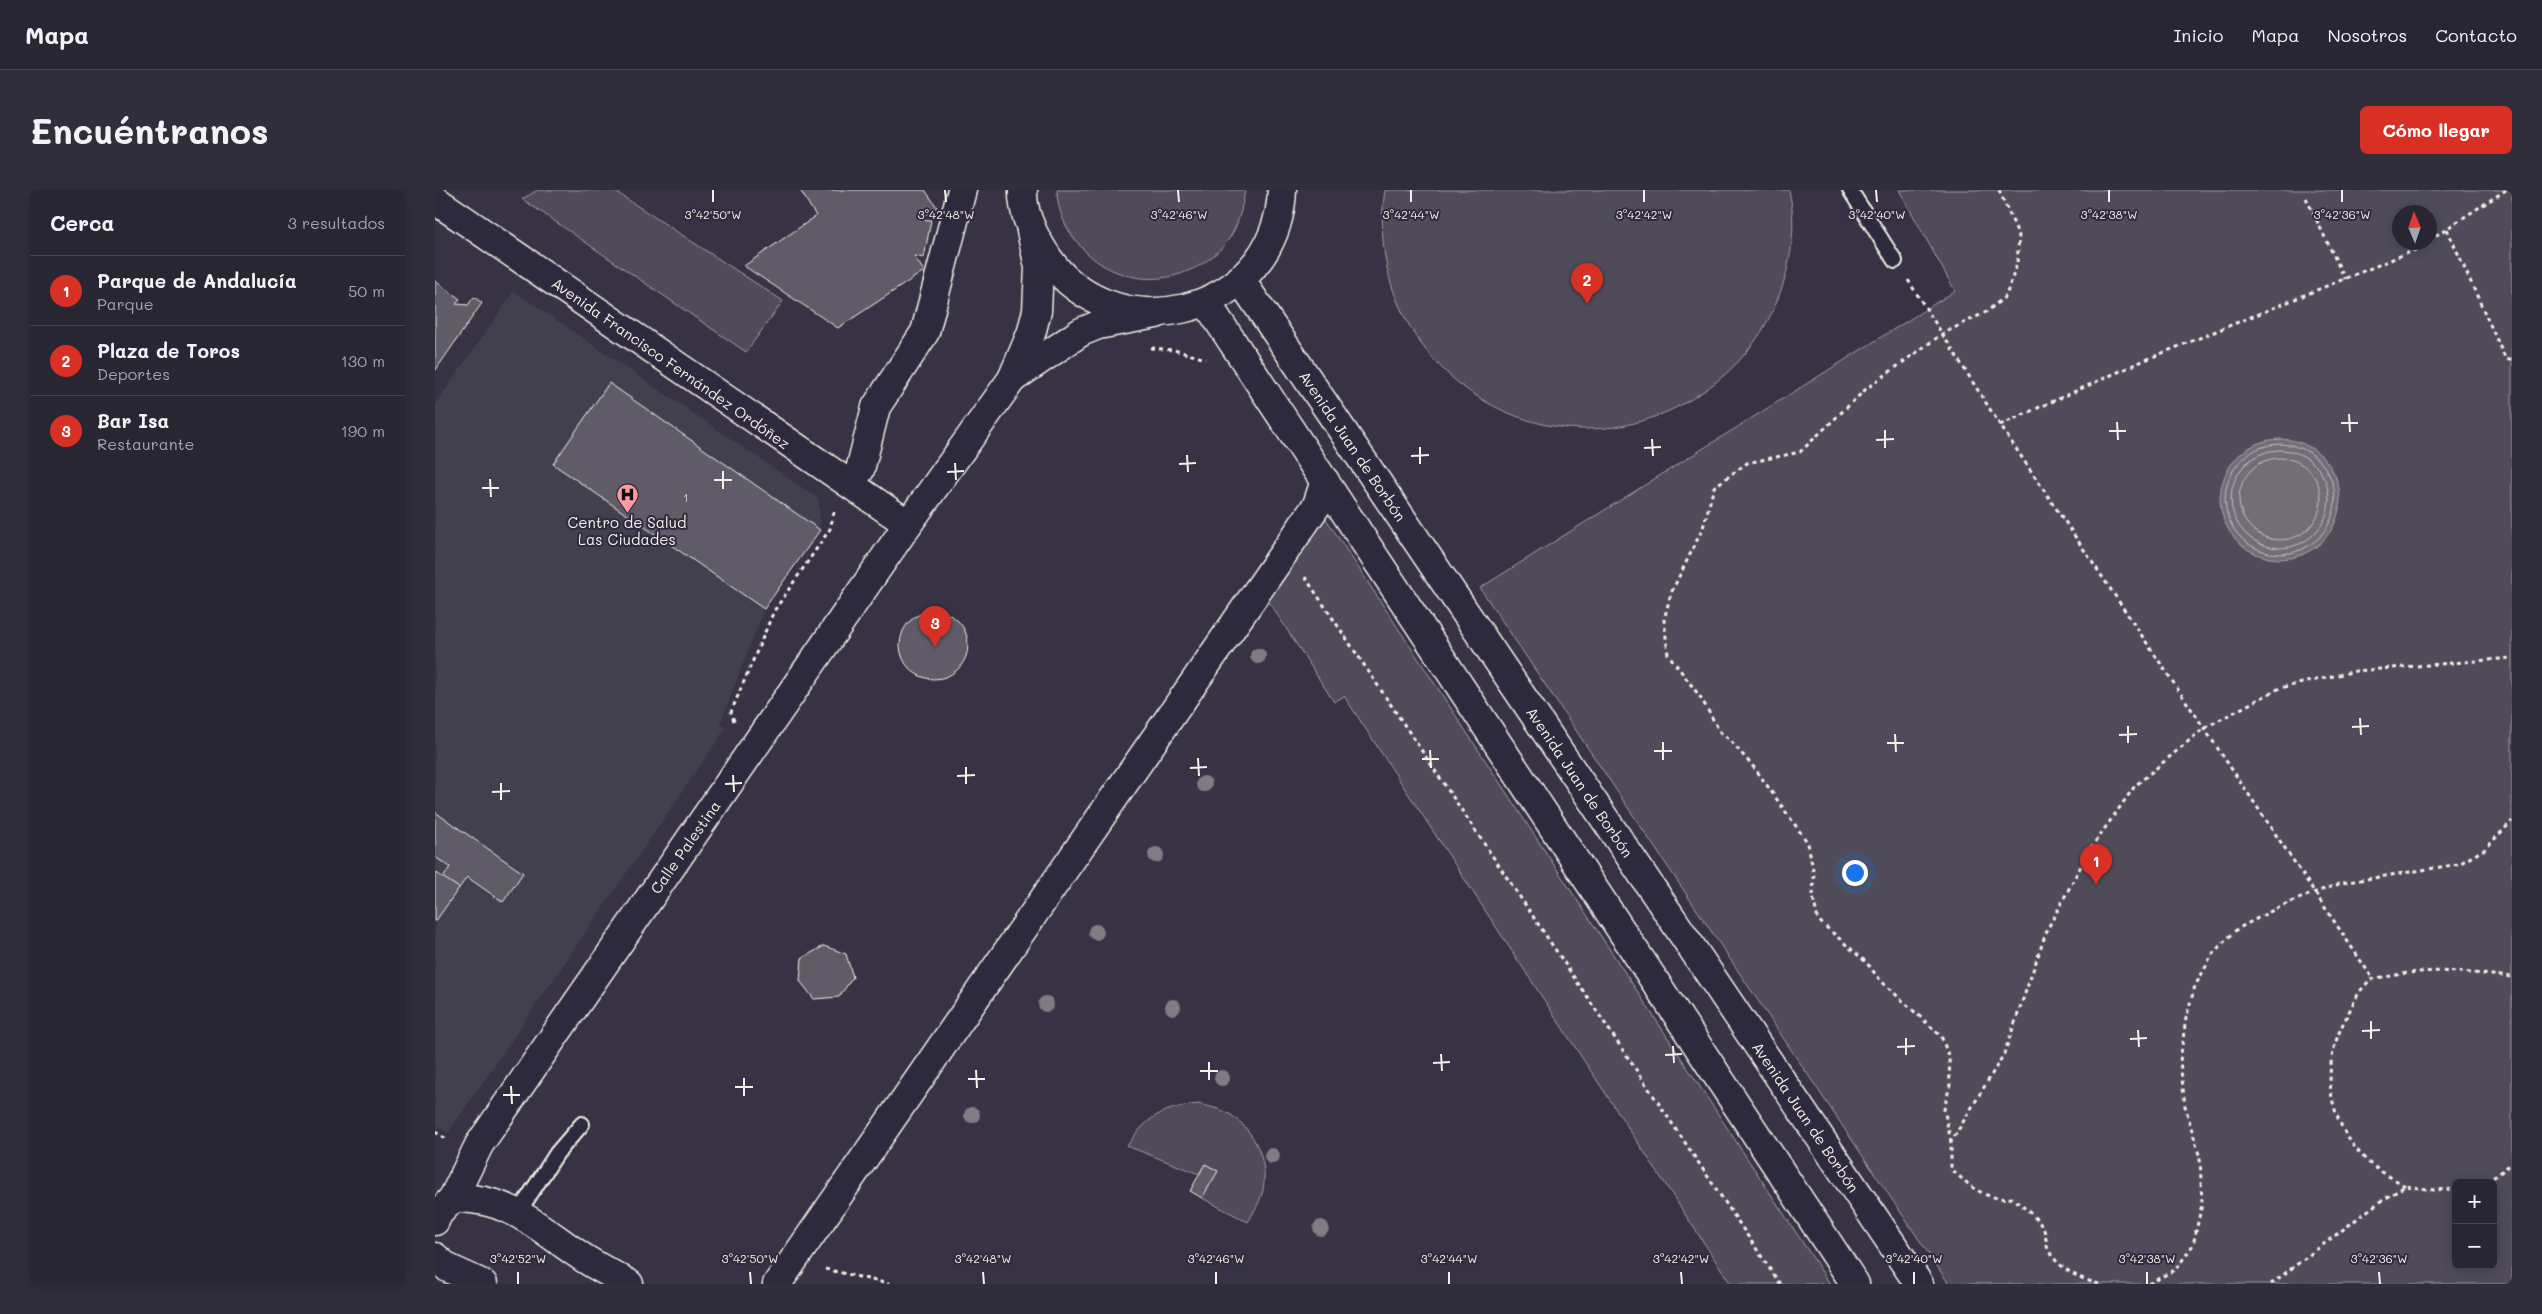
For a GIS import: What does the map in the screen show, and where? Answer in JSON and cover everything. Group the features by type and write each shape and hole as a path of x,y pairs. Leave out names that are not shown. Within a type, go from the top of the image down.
{"street":[{"path":"855,478 876,407 925,332 962,190"},
{"name":"Calle Palestina","path":"435,1221 438,1214 453,1198 479,1145 908,524 1012,379 1031,334 1037,312 1039,267 1023,190"},
{"name":"Calle Palestina","path":"1012,379 1081,332 1098,325 1196,306 1225,292 1252,269 1271,240 1282,206 1282,190"},
{"name":"Avenida Francisco Fernández Ordóñez","path":"435,200 855,478 908,524"},
{"path":"1031,231 1050,264 1078,290 1115,308 1155,314"},
{"name":"Avenida Juan de Borbón","path":"1240,279 1919,1284"},
{"path":"1206,302 1855,1284"},
{"path":"777,1284 1317,505 1325,481"},
{"path":"453,1198 473,1197 493,1201 518,1213 583,1271 629,1284"},
{"path":"435,1257 448,1268 483,1284"}],"lane":[{"path":"1850,190 1895,261"},
{"path":"518,1213 557,1153 582,1124"}],"path":[{"path":"1999,190 2019,236 2017,264 2006,296 1986,312 1942,334 1866,389 1800,452 1747,464 1714,487 1703,528 1671,593 1664,620 1668,654 1701,698 1720,732 1731,740 1756,770 1808,843 1813,875 1813,897 1818,920 1865,962 1879,980 1941,1036 1949,1057 1950,1085 1944,1109 1951,1142 1951,1169 1973,1188 1997,1200 2012,1198 2027,1210 2043,1229 2049,1251 2066,1269 2078,1278 2099,1284"},
{"path":"2437,236 2506,190"},
{"path":"2306,198 2345,279"},
{"path":"2447,229 2505,358 2512,361"},
{"path":"2000,425 2138,363 2415,250"},
{"path":"1895,261 2000,425 2373,980"},
{"path":"735,725 731,712 774,611 830,529 835,510 855,478"},
{"path":"1286,550 1780,1284"},
{"path":"1951,1142 2004,1054 2047,930 2090,849 2135,786 2204,728 2280,688 2356,671 2512,658"},
{"path":"2149,1284 2176,1269 2193,1245 2202,1204 2199,1158 2185,1106 2180,1061 2186,1018 2195,986 2214,952 2237,929 2281,906 2313,893 2342,883 2459,864 2485,849 2512,821"},
{"path":"2452,1189 2433,1190 2405,1186 2369,1162 2343,1133 2333,1106 2330,1061 2340,1028 2360,992 2373,980 2407,972 2445,970 2512,977"},
{"path":"2488,1179 2496,1176 2512,1163"},
{"path":"2271,1284 2374,1206 2405,1186"},
{"path":"792,1261 889,1284"}],"shaded area":[{"path":"538,190 613,190 783,301 746,352 522,199"},
{"path":"1057,190 1245,190 1241,211 1234,231 1226,243 1210,258 1192,270 1172,276 1151,278 1131,276 1111,269 1093,258 1077,242 1065,224 1058,204"},
{"path":"1385,190 1789,190 1793,220 1791,250 1780,294 1762,331 1728,372 1708,388 1650,418 1590,429 1533,421 1480,398 1435,361 1403,313 1385,255"},
{"path":"1899,190 2512,190 2512,1284 1949,1284 1480,588 1955,291"},
{"path":"514,291 819,499 820,530 764,609 720,724 726,728 448,1133 435,1124 435,405"},
{"path":"1317,505 1830,1284 1731,1284 1344,696 1334,702 1260,588"},
{"path":"1198,1104 1218,1109 1232,1116 1242,1124 1257,1144 1264,1169 1264,1182 1261,1198 1248,1222 1202,1198 1217,1171 1205,1164 1199,1174 1127,1146 1142,1127 1157,1115 1175,1108"}],"water":[{"path":"2280,439 2292,440 2303,444 2313,449 2322,457 2330,466 2335,476 2339,487 2339,511 2335,522 2330,532 2322,541 2313,549 2303,554 2292,558 2280,559 2268,558 2257,554 2247,549 2238,541 2230,532 2225,522 2221,511 2220,499 2221,487 2225,476 2230,466 2238,457 2247,449 2257,444 2268,440"}],"building":[{"path":"800,190 925,190 937,207 919,219 931,220 924,258 914,256 924,271 838,328 744,266 816,216"},
{"path":"435,281 460,299 456,304 468,305 474,297 482,303 435,371"},
{"path":"609,383 820,530 764,609 553,464"},
{"path":"927,611 941,611 953,616 963,626 968,638 968,652 963,664 953,674 941,679 927,679 915,674 905,664 900,652 900,638 905,626 915,616"},
{"path":"435,812 523,873 503,902 467,877 459,888 443,878 450,867 435,857"},
{"path":"435,872 459,888 435,922"},
{"path":"824,946 846,954 853,977 839,997 814,999 800,981 802,958"},
{"path":"1205,1164 1218,1171 1202,1198 1190,1191"}],"place":[{"name":"Plaza de Toros","path":"1587,304"},
{"name":"Centro de Salud Las Ciudades","path":"627,513"},
{"name":"Bar Isa","path":"935,647"},
{"name":"Parque de Andalucía","path":"2096,885"}]}
